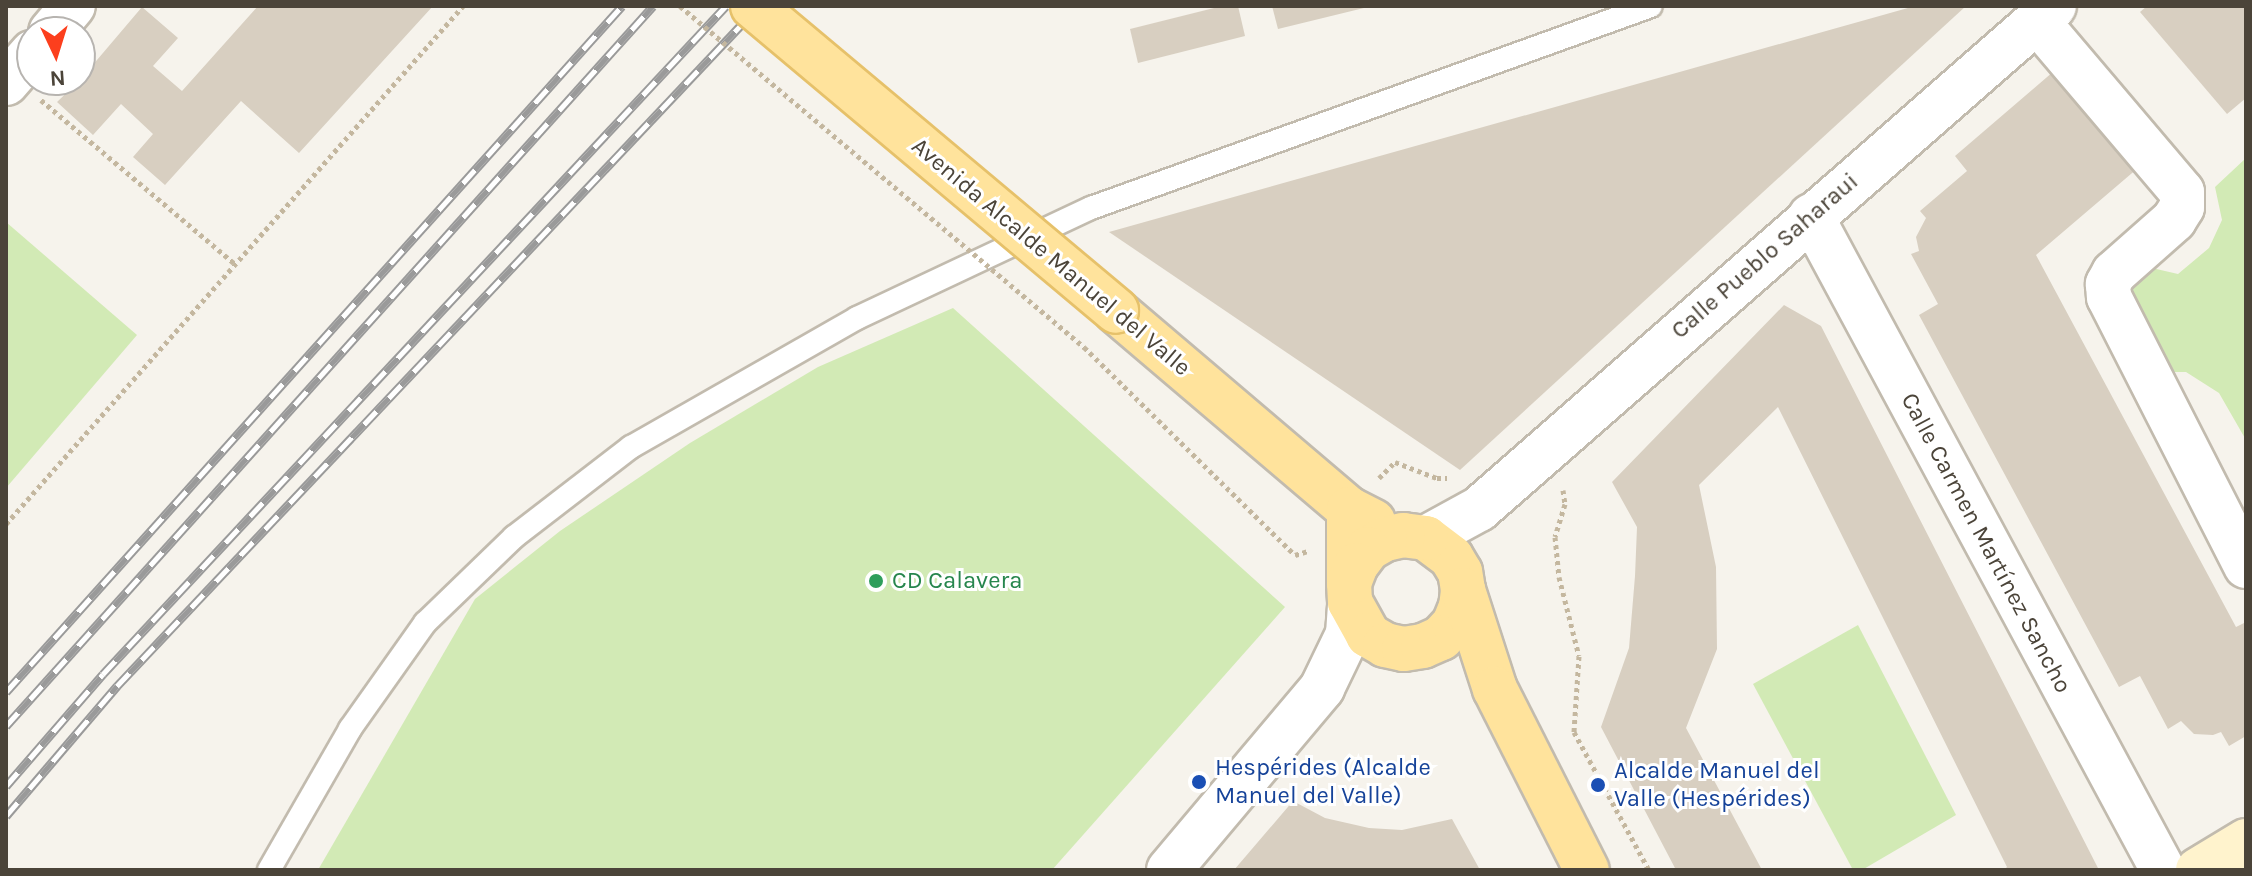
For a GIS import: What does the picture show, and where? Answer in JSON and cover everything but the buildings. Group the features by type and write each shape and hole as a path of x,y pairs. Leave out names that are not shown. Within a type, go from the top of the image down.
{"main road":[{"name":"Avenida Alcalde Manuel del Valle","path":"753,6 1349,509 1415,537"},
{"path":"1349,509 1349,592 1368,635 1385,645 1410,648 1495,689"},
{"path":"1349,592 1356,565 1368,549 1385,539 1415,537 1451,557 1462,581 1495,689 1587,870"},
{"path":"1410,648 1441,638 1454,624 1462,581"},
{"path":"2198,870 2246,841"}],"street":[{"name":"Calle Pueblo Saharaui","path":"1415,537 1479,509 2046,14"},
{"path":"2046,14 2182,192 2182,207 2174,220 2114,273 2108,284 2109,297 2246,566"},
{"name":"Calle Carmen Martínez Sancho","path":"1811,216 2163,870"},
{"path":"1462,581 1479,509"},
{"path":"1169,870 1322,688 1348,634 1349,592"},
{"path":"1322,688 1410,648"}],"lane":[{"path":"269,870 350,729 425,623 514,537 631,447 857,318 1091,208 1651,6"}],"path":[{"path":"6,524 463,6"},
{"path":"680,6 1084,347 1295,555 1307,552"},
{"path":"45,96 236,265"},
{"path":"1395,462 1437,478"},
{"path":"1563,488 1565,504 1555,537 1559,577 1579,656 1574,732 1649,870"}],"green space":[{"path":"2246,158 2246,440 2219,393 2186,372 2172,372 2125,293 2152,268 2178,274 2209,248 2222,220 2215,187"},
{"path":"6,222 137,335 6,488"},
{"name":"CD Calavera","path":"953,308 1285,607 1052,870 318,870 475,599 560,531 690,443 818,367"},
{"path":"1858,625 1956,815 1862,870 1853,870 1753,684"}],"railway":[{"path":"6,692 622,6"},
{"path":"6,726 653,6"},
{"path":"6,786 103,674 726,6"},
{"path":"6,816 117,686 759,6"}],"place":[{"name":"CD Calavera","path":"876,581"},
{"name":"Hespérides (Alcalde Manuel del Valle)","path":"1199,782"},
{"name":"Alcalde Manuel del Valle (Hespérides)","path":"1598,785"}]}
